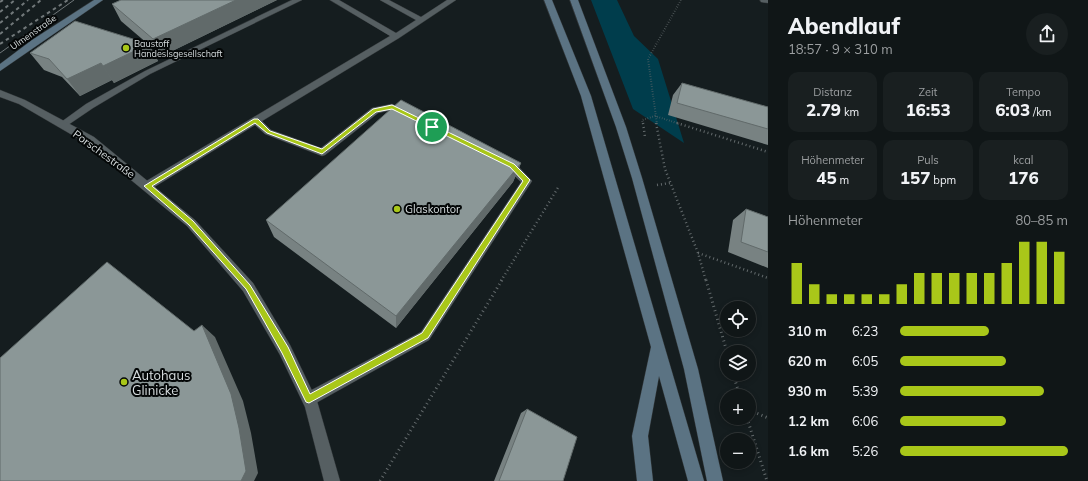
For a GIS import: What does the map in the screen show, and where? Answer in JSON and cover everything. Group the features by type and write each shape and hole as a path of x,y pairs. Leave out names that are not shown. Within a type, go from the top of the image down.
{"main road":[{"name":"Ulmenstraße","path":"0,68 35,42 99,0"},
{"path":"548,0 586,96 696,481"},
{"path":"574,0 621,127 637,178 691,369 715,481"},
{"path":"645,481 640,436 657,346"}],"street":[{"path":"764,0 768,1"},
{"name":"Porschestraße","path":"0,93 22,102 90,140 191,223 248,287 285,350 309,399 332,481"}],"lane":[{"path":"62,125 84,108 173,59 200,48 298,0"},
{"path":"334,0 396,36"},
{"path":"384,0 421,20"},
{"path":"147,186 396,36 452,0"},
{"path":"256,120 268,132 322,152 375,110 392,107 413,117"},
{"path":"309,399 425,336 527,180 512,166 498,159"}],"path":[{"path":"681,0 648,59 655,116 665,169 698,253 725,345"},
{"path":"645,140 642,120 655,116 768,152"},
{"path":"657,185 670,184"},
{"path":"380,481 558,186"},
{"path":"698,253 768,278"},
{"path":"756,413 768,418"},
{"path":"749,425 767,481"}],"shaded area":[{"path":"591,0 617,0 634,36 658,59 684,143 633,109"}],"building":[{"path":"121,0 236,0 153,39 112,4"},
{"path":"75,21 149,44 103,66 101,63 67,79 49,59 30,53"},
{"path":"682,83 768,107 768,129 677,103"},
{"name":"Glaskontor","path":"401,100 521,163 396,316 266,220"},
{"path":"746,209 768,217 768,252 741,242"},
{"name":"Autohaus Glinicke","path":"107,262 194,331 202,325 231,394 239,428 246,471 241,481 0,481 0,358"},
{"path":"527,409 577,437 563,481 499,481"}],"tram line":[{"path":"0,53 74,0"}],"railway":[{"path":"0,12 15,0"},
{"path":"0,23 28,0"},
{"path":"0,34 41,0"},
{"path":"0,44 68,0"}],"place":[{"name":"Baustoff Handeslsgesellschaft","path":"126,48"},
{"name":"Glaskontor","path":"397,209"},
{"name":"Autohaus Glinicke","path":"124,382"}],"route":[{"path":"392,107 432,127 512,166 527,180 425,336 309,399 285,350 248,287 191,223 147,186 256,120 268,132 322,152 375,110 392,107"}]}
